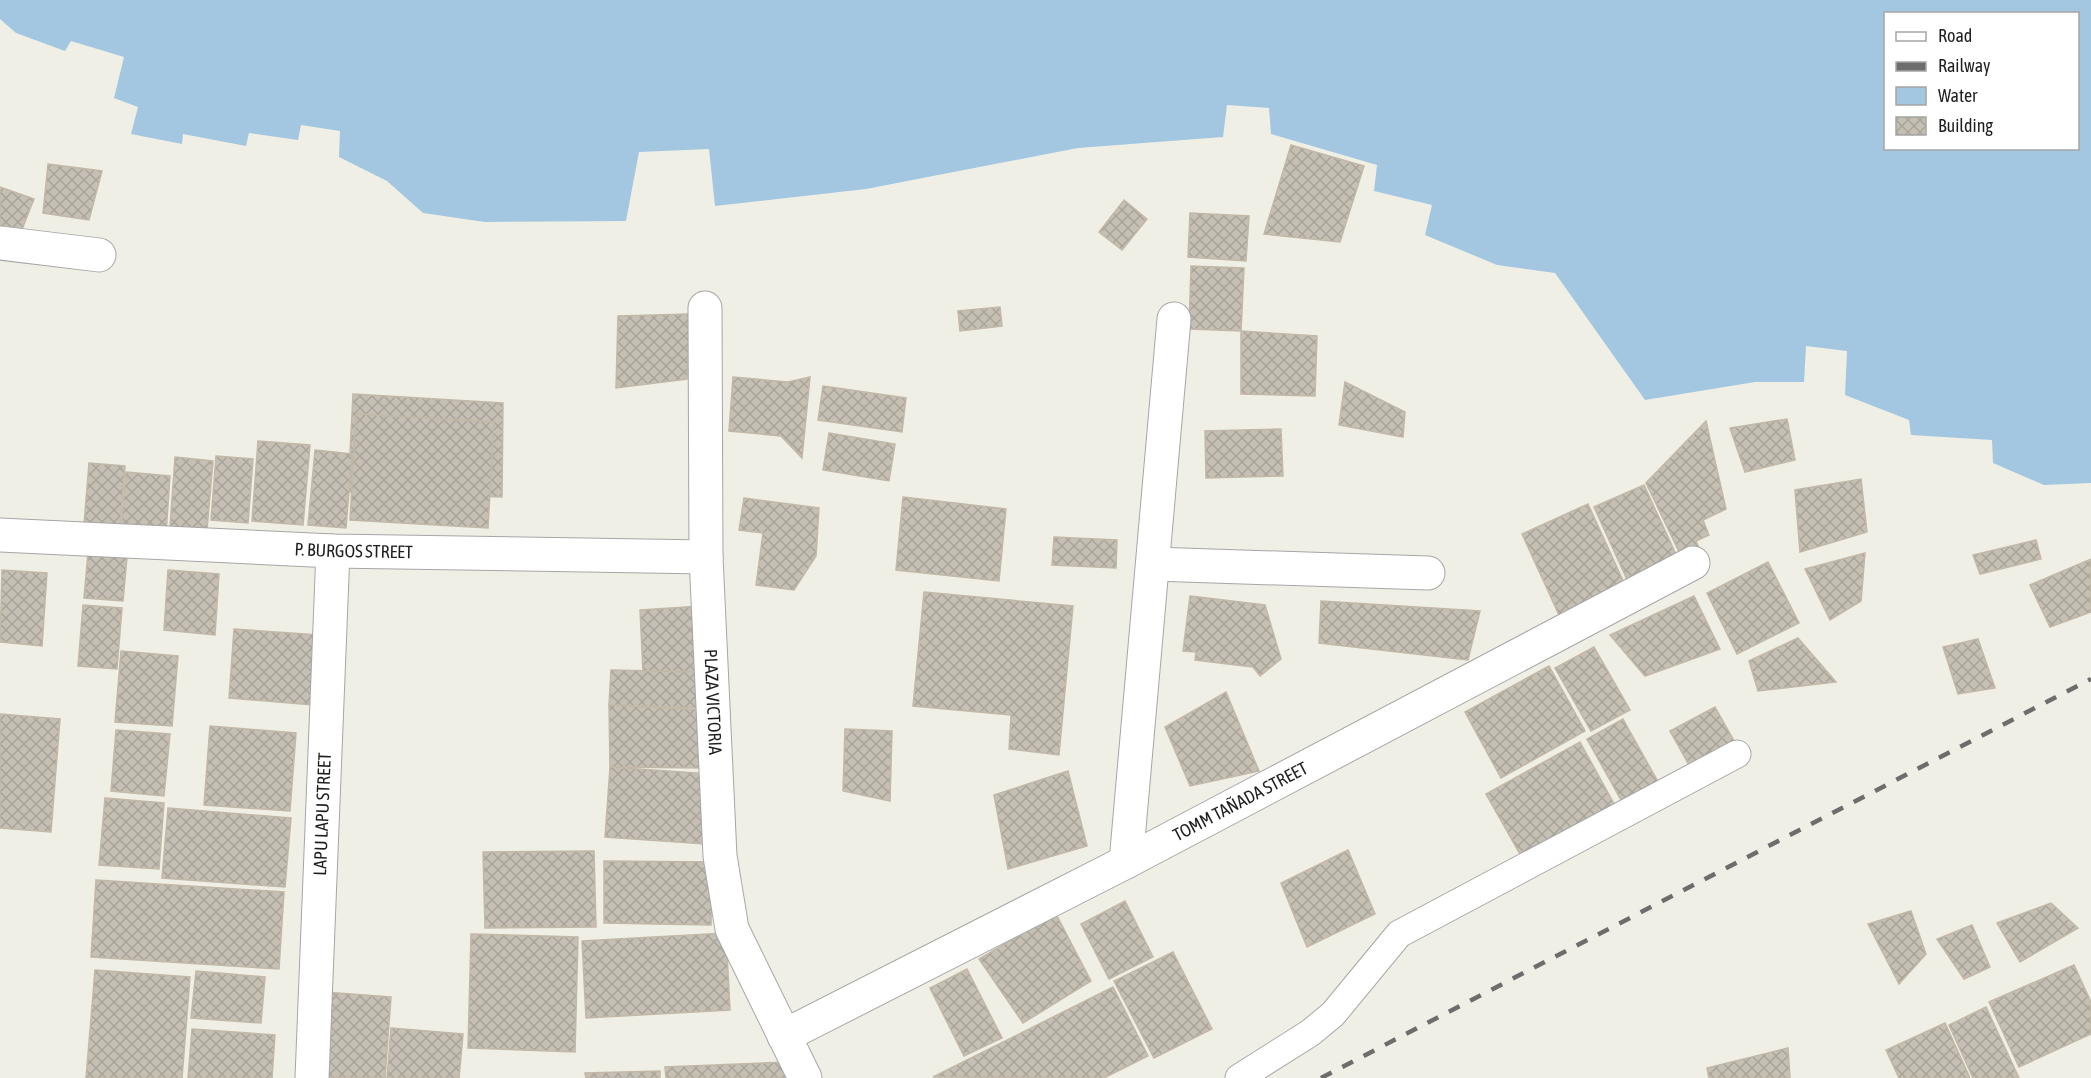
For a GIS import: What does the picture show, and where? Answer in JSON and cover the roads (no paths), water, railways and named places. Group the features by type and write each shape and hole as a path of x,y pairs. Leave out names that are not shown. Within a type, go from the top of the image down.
{"street":[{"path":"0,243 99,255"},
{"name":"PLAZA VICTORIA","path":"705,308 706,557 720,856 732,929 806,1078"},
{"path":"1126,862 1174,319"},
{"name":"P. BURGOS STREET","path":"0,535 333,551 706,557"},
{"name":"LAPU LAPU STREET","path":"312,1078 333,551"},
{"name":"TOMM TAÑADA STREET","path":"784,1036 1126,862 1693,563"},
{"path":"1153,564 1428,573"}],"lane":[{"path":"1239,1078 1310,1033 1333,1014 1399,934 1737,754"}],"water":[{"path":"0,0 2091,0 2091,483 2044,485 1993,463 1992,440 1911,435 1909,420 1845,395 1847,351 1806,346 1804,382 1755,382 1645,400 1555,273 1497,265 1425,235 1432,205 1374,191 1377,165 1271,134 1269,108 1227,105 1223,137 1078,148 866,189 715,206 709,149 639,152 626,221 485,222 423,213 387,181 339,157 340,131 301,125 298,140 249,133 246,146 183,134 182,144 131,134 138,107 114,98 124,57 71,41 65,51 16,33 0,19"}],"railway":[{"path":"1321,1078 2091,679"}]}
